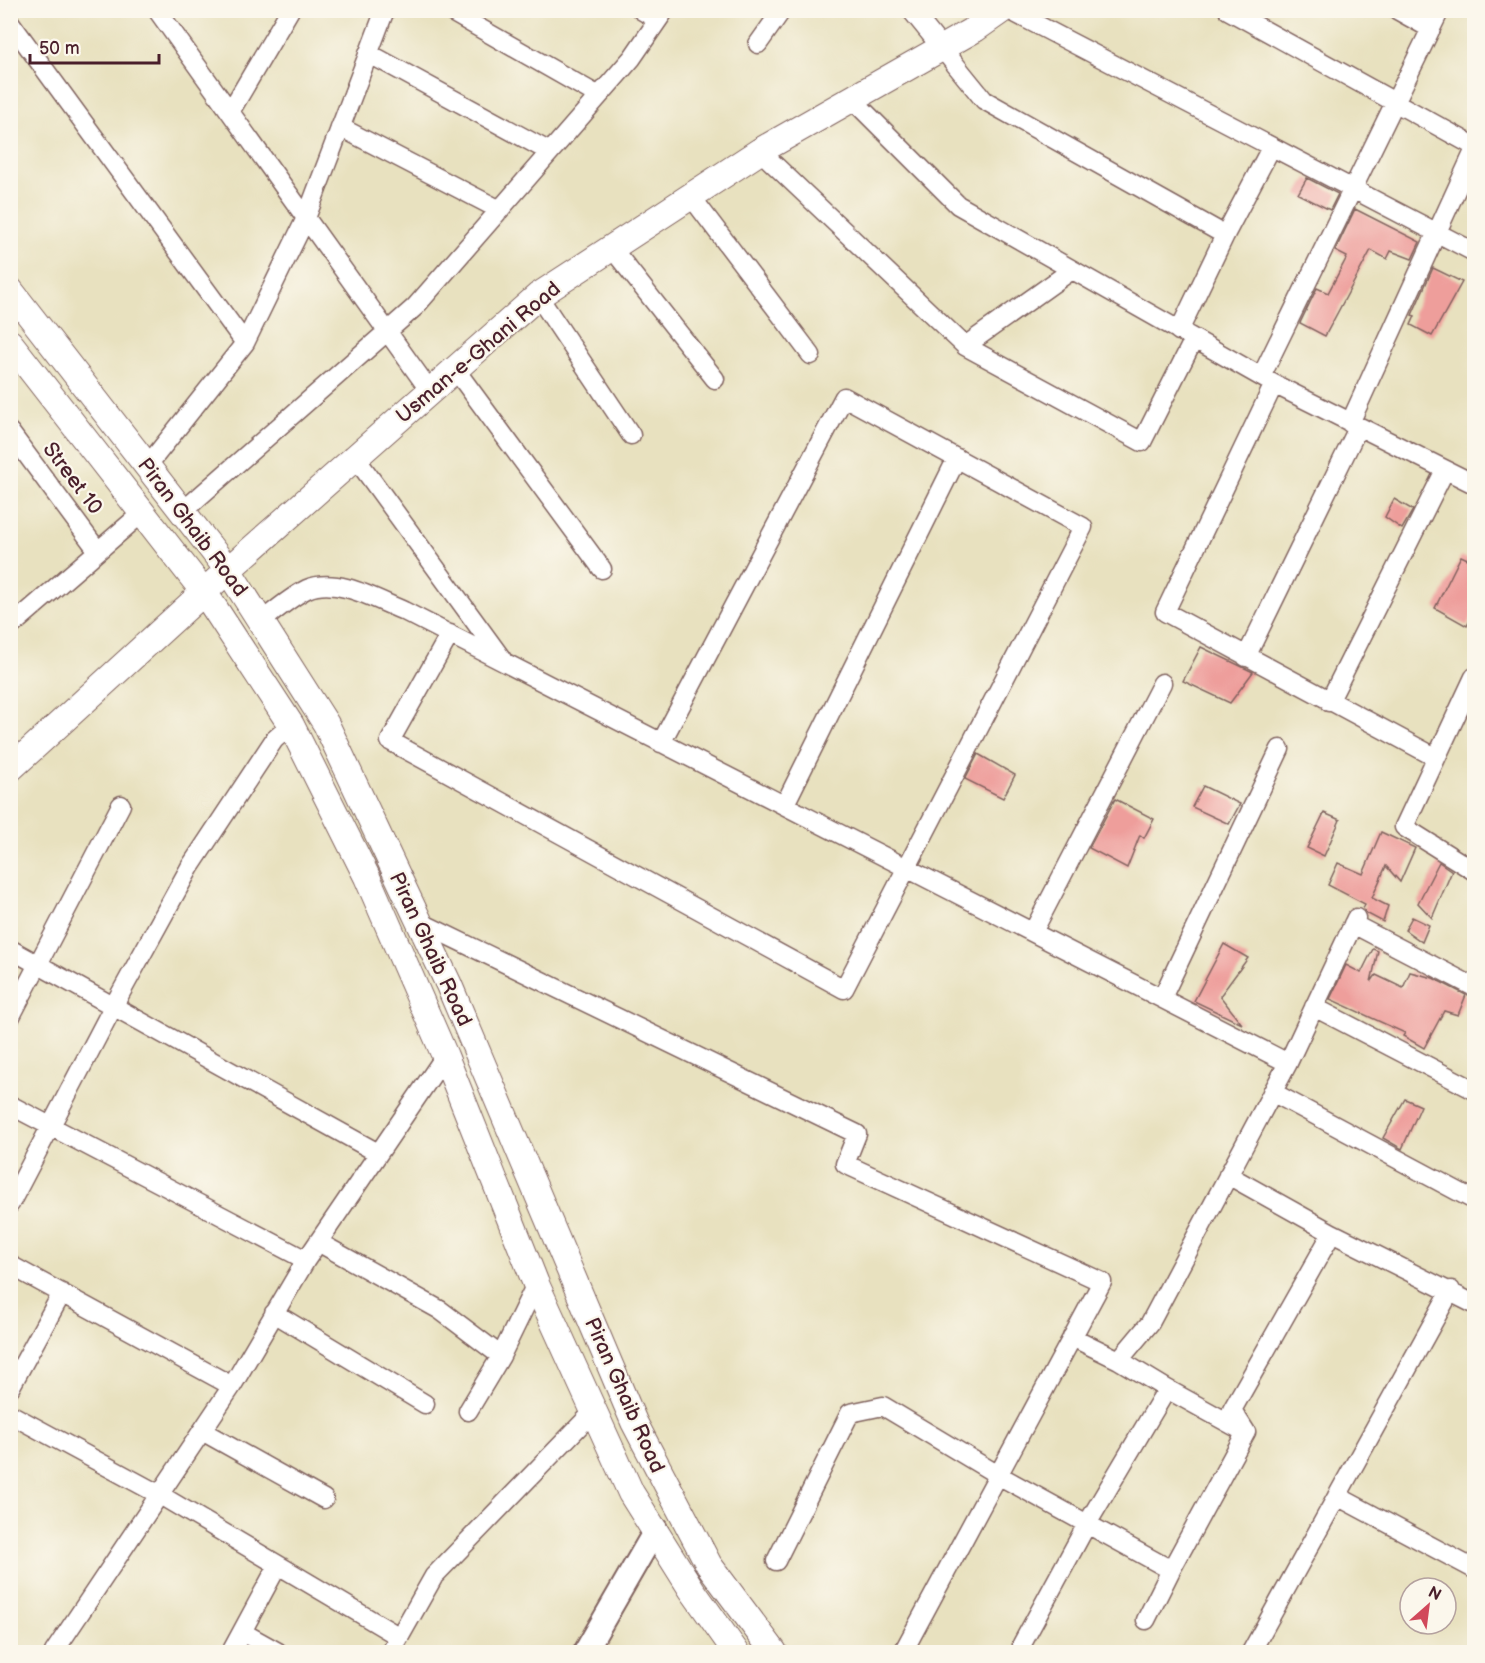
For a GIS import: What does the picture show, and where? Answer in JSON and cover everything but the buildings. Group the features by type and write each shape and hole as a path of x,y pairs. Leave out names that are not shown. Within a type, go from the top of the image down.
{"main road":[{"name":"Usman-e-Ghani Road","path":"10,769 228,570 538,296 760,151 940,49 1002,10"},
{"name":"Piran Ghaib Road","path":"10,290 228,570 326,724 420,922 634,1422 709,1565 774,1653"},
{"name":"Piran Ghaib Road","path":"10,343 204,592 291,725 367,877 445,1056 536,1284 632,1493 692,1590 736,1653"}],"street":[{"path":"157,10 430,391"},
{"path":"230,112 290,10"},
{"path":"148,465 245,343 306,218 385,10"},
{"path":"448,10 599,96"},
{"path":"183,511 415,307 632,58 661,15 641,10"},
{"path":"758,44 782,10"},
{"path":"912,10 940,49 984,100 1225,235"},
{"path":"1009,10 1474,252"},
{"path":"1228,10 1474,146"},
{"path":"1397,10 1431,29"},
{"path":"1435,757 1165,612 1351,189 1440,10"},
{"path":"10,22 245,343"},
{"path":"368,53 550,152"},
{"path":"851,98 958,205 1268,380 1354,426 1473,481"},
{"path":"340,127 500,210"},
{"path":"760,151 965,346 1142,442 1187,335 1225,235 1271,148"},
{"path":"1246,657 1354,426 1474,151"},
{"path":"690,195 811,355"},
{"path":"611,247 715,379"},
{"path":"965,346 1072,270"},
{"path":"538,296 631,435"},
{"path":"455,369 602,568"},
{"path":"450,634 390,741 844,989 1083,527 844,397 661,743"},
{"name":"Street 10","path":"10,432 98,551"},
{"path":"355,457 504,662"},
{"path":"785,804 957,458"},
{"path":"1329,702 1445,470"},
{"path":"10,627 142,513"},
{"path":"261,621 308,589 325,585 355,591 404,611 1034,930 1288,1063"},
{"path":"1474,677 1404,827 1474,871"},
{"path":"1034,930 1162,683"},
{"path":"10,1203 190,867 274,740 291,725"},
{"path":"1162,999 1280,748"},
{"path":"10,1018 121,805"},
{"path":"1119,1360 1150,1323 1288,1063 1354,921 1474,987"},
{"path":"420,922 857,1134 845,1164 1102,1282 903,1653"},
{"path":"10,950 378,1153"},
{"path":"1314,1006 1474,1090"},
{"path":"54,1653 232,1386 306,1260 445,1056"},
{"path":"1272,1092 1474,1200"},
{"path":"10,1105 306,1260"},
{"path":"1228,1175 1332,1233 1451,1290 1474,1304"},
{"path":"1246,1432 1232,1410 1332,1233"},
{"path":"318,1242 440,1310 501,1356"},
{"path":"10,1265 232,1386"},
{"path":"468,1411 501,1356 536,1284"},
{"path":"1251,1653 1451,1290"},
{"path":"10,1388 62,1293"},
{"path":"274,1313 425,1404"},
{"path":"1072,1337 1119,1360 1246,1432"},
{"path":"1022,1644 1087,1524 1167,1389"},
{"path":"776,1562 850,1413 883,1407 998,1475 1171,1570"},
{"path":"10,1414 160,1496 278,1566 394,1644 434,1576 594,1411"},
{"path":"202,1431 324,1499"},
{"path":"1146,1620 1246,1432"},
{"path":"1338,1496 1474,1569"},
{"path":"585,1653 656,1529"},
{"path":"231,1653 278,1566"},
{"path":"242,1632 278,1653"}]}
